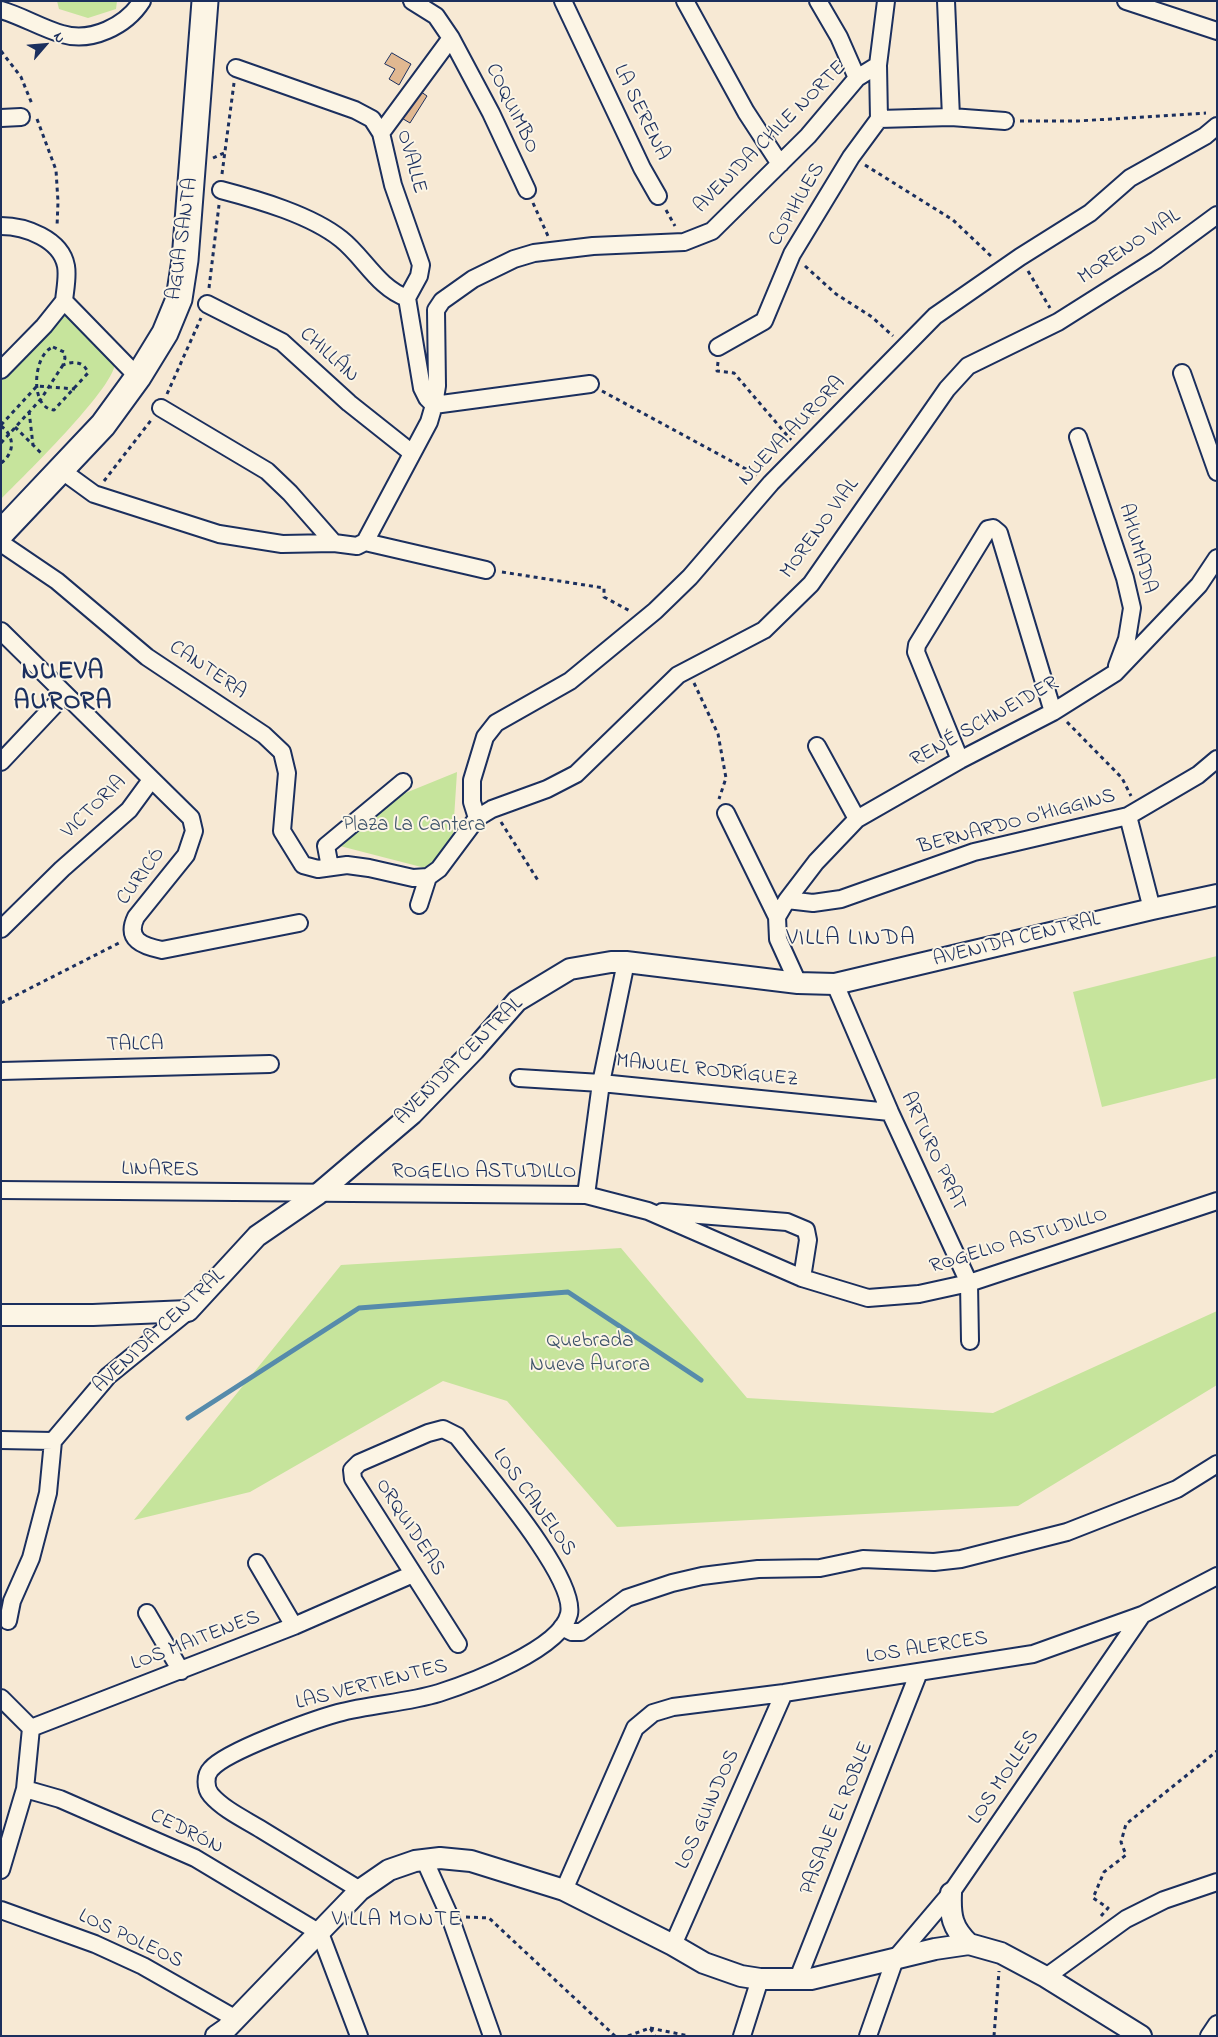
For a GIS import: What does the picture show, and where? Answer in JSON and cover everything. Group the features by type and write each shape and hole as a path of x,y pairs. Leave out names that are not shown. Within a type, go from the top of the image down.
{"main road":[{"name":"AGUA SANTA","path":"1,533 52,462 103,425 138,377 165,333 179,299 185,260 205,1"}],"street":[{"path":"1,10 63,35 84,37 116,26 130,16 142,1"},
{"name":"LA SERENA","path":"563,1 642,168 658,196"},
{"path":"686,1 746,112 780,164"},
{"path":"818,1 839,38 857,78"},
{"name":"AVENIDA CHILE NORTE","path":"365,542 429,422 437,386 436,310 442,301 473,279 514,259 534,253 593,246 684,242 712,231 808,136 857,78 878,65 886,1"},
{"path":"946,1 949,34 951,117"},
{"path":"1126,1 1217,31"},
{"name":"COQUIMBO","path":"420,3 436,16 451,38 491,114 527,190"},
{"path":"381,133 451,38"},
{"path":"878,65 879,119 951,117 1005,121"},
{"name":"OVALLE","path":"236,68 365,114 377,125 381,133 393,184 421,265 420,276 407,298"},
{"path":"1,118 21,116"},
{"name":"COPIHUES","path":"718,347 764,321 792,254 851,157 879,119"},
{"name":"NUEVA AURORA","path":"477,818 472,802 472,780 485,737 496,723 570,681 655,611 690,577 771,483 935,316 1020,257 1090,213 1130,178 1205,136 1212,120"},
{"path":"221,190 251,198 325,228 342,240 381,281 397,294 407,298 422,388 426,398 434,405 590,384"},
{"name":"MORENO VIAL","path":"418,905 428,877 439,869 477,818 492,809 547,789 576,774 678,675 764,630 811,584 947,389 968,366 1058,322 1156,260 1217,215"},
{"path":"1,226 28,230 56,247 63,257 66,267 64,301 44,326 1,370"},
{"path":"64,301 138,377"},
{"name":"CHILLÁN","path":"207,304 282,342 349,403 412,454"},
{"path":"1182,373 1217,472"},
{"path":"161,408 267,471 290,493 334,543"},
{"name":"AHUMADA","path":"1078,437 1125,578 1132,608 1127,639 1115,673"},
{"path":"52,462 94,494 220,534 282,544 334,543 357,546 365,542 486,570"},
{"path":"960,760 916,652 917,645 988,529 994,528 999,533 1055,711"},
{"name":"CANTERA","path":"1,543 57,581 147,657 264,735 282,752 287,773 282,831 303,865 324,868"},
{"name":"RENÉ SCHNEIDER","path":"777,918 787,900 816,862 856,819 960,760 1055,711 1115,673 1199,586 1216,561"},
{"name":"VICTORIA","path":"1,631 151,780 129,810 62,869 1,929"},
{"path":"1,762 65,694"},
{"path":"817,746 856,819"},
{"name":"BERNARDO O’HIGGINS","path":"787,900 813,903 842,898 974,852 1133,813 1198,775 1217,759"},
{"path":"1198,775 1217,770"},
{"name":"CURICÓ","path":"151,780 191,818 194,831 186,855 136,917 132,927 133,936 145,946 162,950 299,924"},
{"path":"403,782 326,846 324,868 347,865 413,878 428,877"},
{"path":"1133,813 1152,908"},
{"path":"727,815 777,918 778,939 798,983"},
{"name":"AVENIDA CENTRAL","path":"53,1441 108,1376 188,1311 257,1236 318,1194 412,1114 474,1050 517,1001 570,969 611,962 626,962 798,983 836,984 1152,908 1217,896"},
{"path":"586,1195 601,1083 626,962"},
{"name":"ARTURO PRAT","path":"836,984 890,1112 970,1283 970,1341"},
{"name":"TALCA","path":"1,1071 270,1064"},
{"name":"MANUEL RODRÍGUEZ","path":"519,1078 601,1083 890,1112"},
{"name":"LINARES","path":"1,1190 318,1194"},
{"name":"ROGELIO ASTUDILLO","path":"318,1194 586,1195 648,1211 802,1278 868,1298 919,1294 970,1283 1217,1200"},
{"name":"ROGELIO ASTUDILLO","path":"648,1211 786,1222 806,1230 808,1240 802,1278"},
{"path":"1,1315 93,1315 188,1311"},
{"name":"LOS CANELOS","path":"428,1433 444,1430 457,1436 541,1546 561,1579 568,1596 569,1614 562,1628"},
{"name":"ORQUIDEAS","path":"428,1433 359,1463 352,1470 353,1479 458,1644"},
{"path":"1,1440 53,1441 48,1493 31,1558 12,1601 8,1621"},
{"path":"562,1628 572,1632 581,1632 627,1598 657,1587 702,1576 758,1569 820,1568 863,1559 911,1562 961,1559 1067,1532 1177,1488 1217,1464"},
{"path":"257,1564 294,1626"},
{"name":"LOS MAITENES","path":"32,1728 181,1672 294,1626 413,1574"},
{"name":"LOS ALERCES","path":"564,1890 635,1728 653,1713 673,1707 784,1693 1033,1654 1142,1615 1217,1576"},
{"path":"147,1613 181,1672"},
{"name":"LOS MOLLES","path":"894,1959 951,1893 1142,1615"},
{"name":"LAS VERTIENTES","path":"360,1890 234,1813 210,1794 206,1782 210,1769 228,1758 285,1731 339,1713 436,1694 480,1679 544,1646 562,1628"},
{"name":"PASAJE EL ROBLE","path":"797,1981 919,1672"},
{"name":"LOS GUINDOS","path":"673,1945 784,1693"},
{"path":"1,1698 32,1728 25,1789 1,1870"},
{"name":"CEDRÓN","path":"25,1789 60,1799 195,1858 320,1933"},
{"path":"227,2030 360,1890 389,1870 424,1859 440,1858 471,1861 564,1890 713,1967 760,1980 797,1981 824,1977 935,1949 969,1944 1001,1953 1046,1977 1141,2036"},
{"path":"424,1859 450,1917 492,2036"},
{"path":"1046,1977 1126,1920 1164,1900 1217,1882"},
{"path":"951,1893 950,1914 961,1937 969,1944"},
{"name":"LOS POLEOS","path":"1,1910 95,1944 143,1966 227,2030"},
{"path":"320,1933 359,2036"},
{"path":"868,2036 894,1959"},
{"path":"742,2036 760,1980"},
{"path":"1209,2036 1217,2024"}],"path":[{"path":"1,46 3,52 21,77 56,170 58,202 56,247"},
{"path":"94,494 161,408 207,304 236,68"},
{"path":"1005,121 1212,120"},
{"path":"851,157 953,220 1004,269"},
{"path":"527,190 554,250"},
{"name":"LA SERENA","path":"658,196 684,242"},
{"path":"792,254 836,294 872,317 905,347"},
{"path":"1020,257 1058,322"},
{"path":"1,443 41,399 62,365 65,358 64,352 57,347 49,348 41,362 37,386 41,399 48,409 54,410 86,377 87,370 83,365 74,362 62,365"},
{"path":"718,347 717,372 734,373 801,452"},
{"path":"590,384 771,483"},
{"path":"37,386 74,389"},
{"path":"1,462 11,451 9,434 1,426 37,386"},
{"path":"29,411 34,445"},
{"path":"15,427 52,462"},
{"path":"486,570 604,588 604,597 629,610 638,611"},
{"path":"687,670 702,697 718,734 726,778 712,812 727,815"},
{"path":"1055,711 1122,778 1133,813"},
{"path":"492,809 539,882"},
{"path":"1,1003 133,936"},
{"path":"1096,1922 1108,1908 1093,1898 1104,1872 1126,1855 1121,1842 1126,1824 1217,1751"},
{"path":"450,1917 489,1918 615,2036"},
{"path":"994,2036 1001,1953"},
{"path":"650,2028 654,2036"},
{"path":"628,2036 650,2028 688,2036"}],"green space":[{"path":"57,1 117,1 116,9 88,18 59,9"},
{"path":"61,315 73,318 115,364 110,376 84,412 1,499 1,378"},
{"name":"Plaza La Cantera","path":"457,772 453,834 429,869 336,845 398,796"},
{"path":"1217,956 1217,1078 1102,1107 1073,992"},
{"name":"Quebrada Nueva Aurora","path":"621,1248 747,1398 993,1413 1217,1311 1217,1385 1018,1506 617,1527 507,1401 443,1381 250,1492 134,1520 341,1265"}],"building":[{"path":"392,53 411,64 399,85 389,79 395,69 385,64"},
{"path":"417,89 427,96 410,123 400,117"}],"waterway":[{"path":"188,1418 359,1308 568,1292 701,1380"}],"district":[{"name":"NUEVA AURORA","path":"63,689"},
{"name":"VILLA LINDA","path":"851,940"},
{"name":"VILLA MONTE","path":"397,1921"}]}
